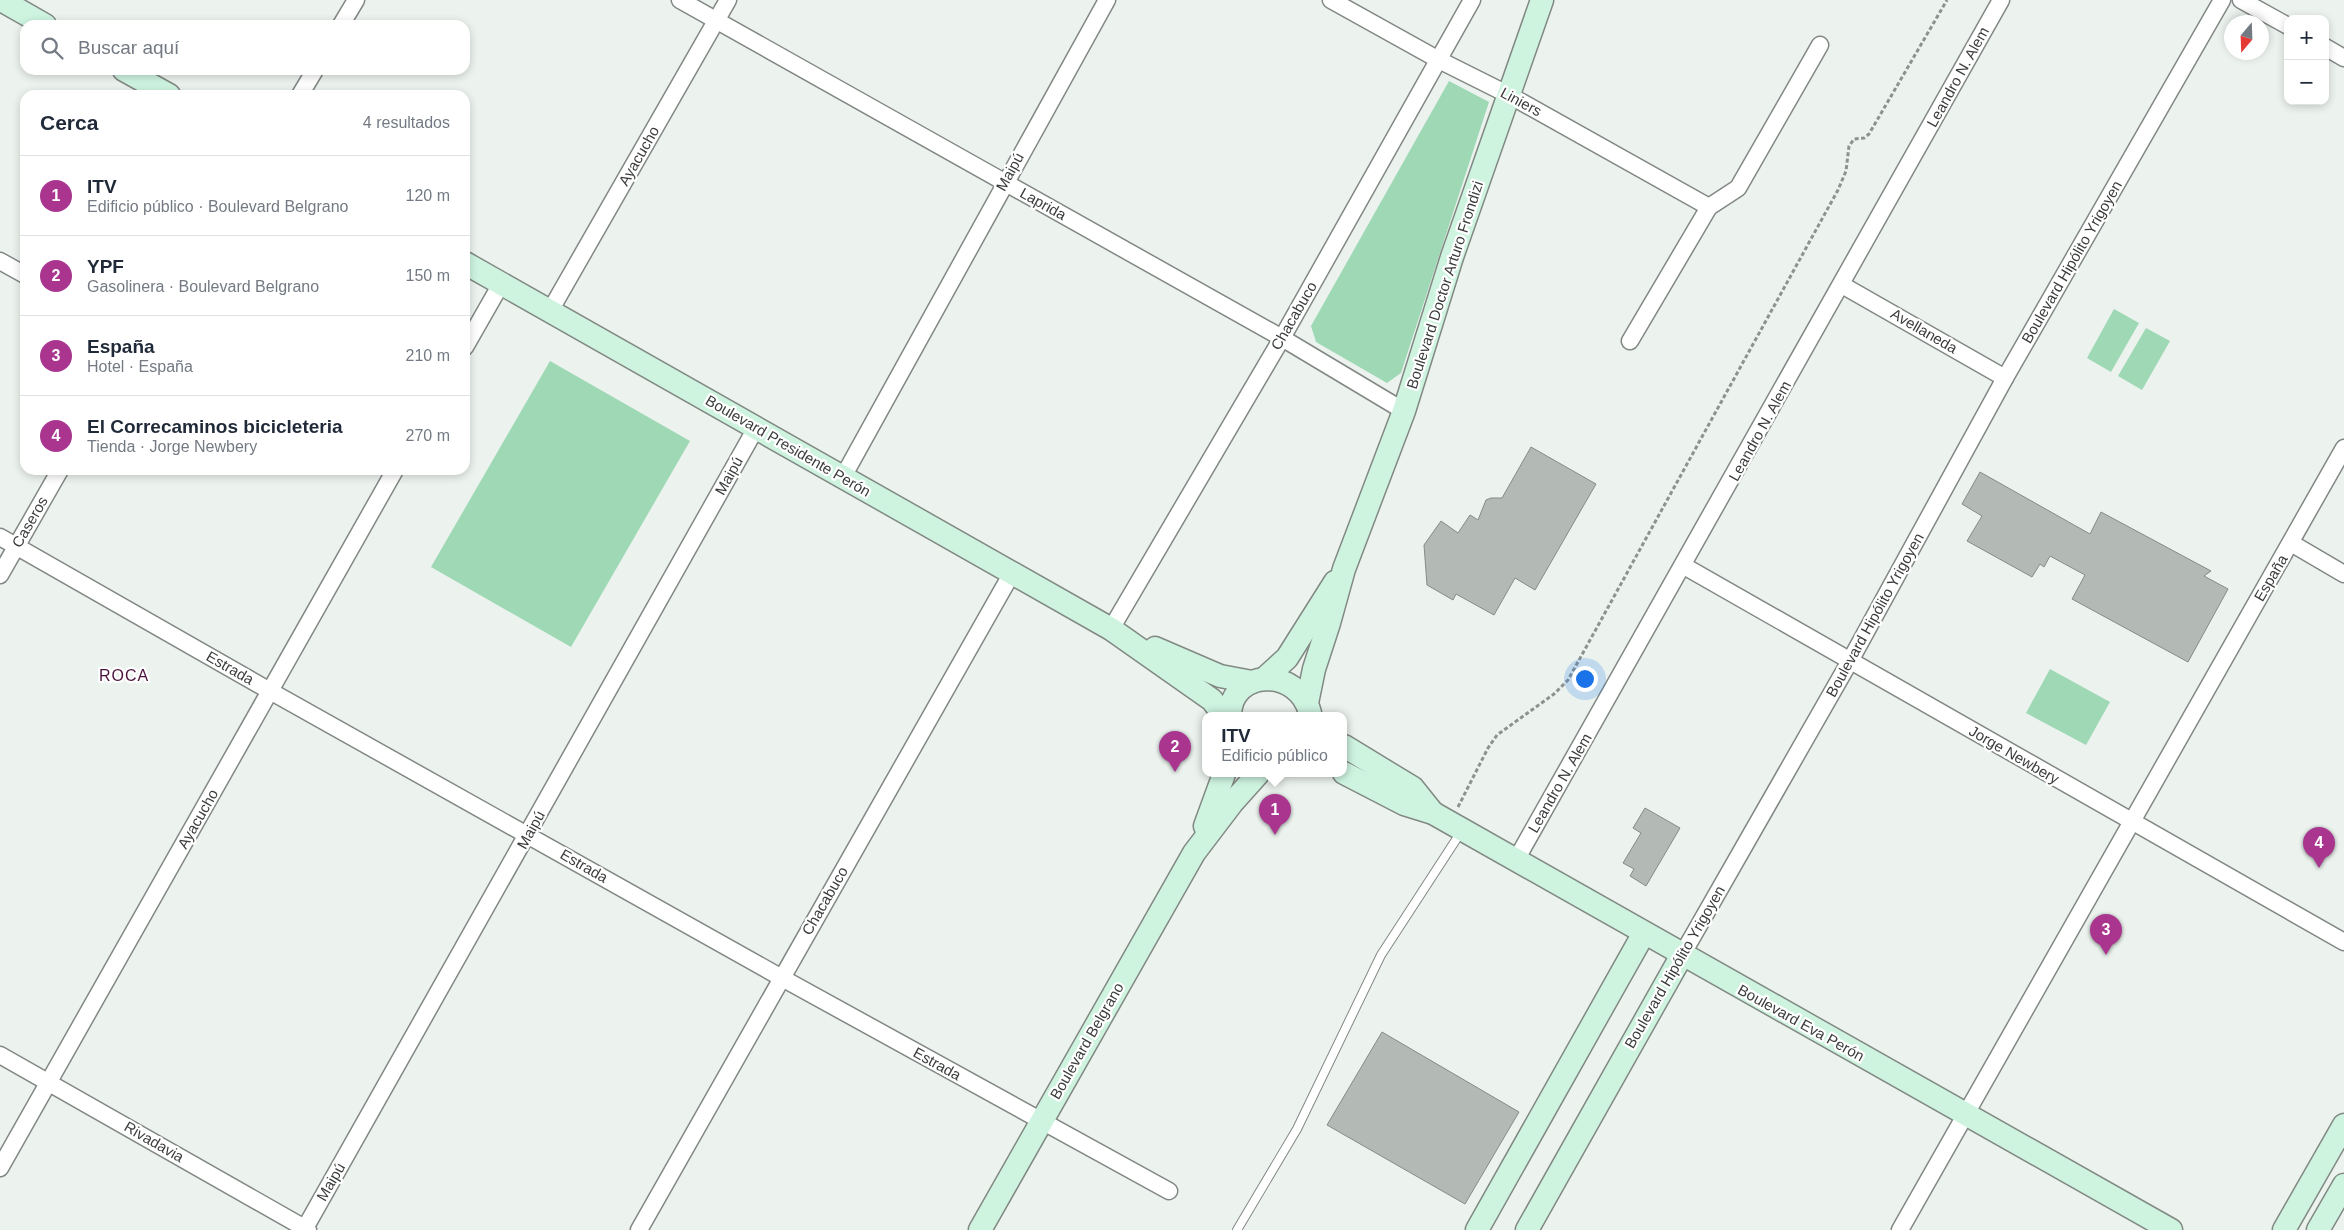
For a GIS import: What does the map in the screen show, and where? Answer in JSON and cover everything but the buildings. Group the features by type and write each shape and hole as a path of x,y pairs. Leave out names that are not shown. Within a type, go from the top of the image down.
{"street":[{"path":"1,0 36,20"},
{"path":"344,20 356,0"},
{"name":"Laprida","path":"680,0 1282,338 1404,411"},
{"name":"Ayacucho","path":"550,311 728,0"},
{"name":"Maipú","path":"843,477 1107,0"},
{"name":"Liniers","path":"1331,0 1439,60 1509,94 1709,207"},
{"name":"Chacabuco","path":"1111,629 1282,338 1472,0"},
{"name":"Boulevard Doctor Arturo Frondizi","path":"1310,712 1314,669 1344,569 1404,411 1452,257 1542,0"},
{"name":"Leandro N. Alem","path":"1516,860 1684,566 2001,0"},
{"name":"Boulevard Hipólito Yrigoyen","path":"1527,1230 1850,660 2005,378 2222,0"},
{"path":"2241,0 2284,24"},
{"path":"1630,341 1709,207 1738,188 1820,45"},
{"path":"2329,49 2344,58"},
{"path":"133,75 159,90"},
{"path":"303,90 312,75"},
{"path":"0,261 20,272"},
{"name":"Boulevard Presidente Perón","path":"470,266 1111,629 1212,700 1221,712"},
{"path":"470,338 501,284"},
{"name":"Avellaneda","path":"1842,285 2005,378"},
{"name":"Maipú","path":"306,1230 756,428"},
{"name":"España","path":"1900,1230 2344,448"},
{"name":"Caseros","path":"0,575 57,475"},
{"name":"Ayacucho","path":"0,1168 392,475"},
{"name":"Estrada","path":"0,537 270,691 782,978 1169,1191"},
{"path":"2291,543 2344,574"},
{"name":"Jorge Newbery","path":"1684,566 2132,823 2344,942"},
{"name":"Boulevard Doctor Arturo Frondizi","path":"1259,680 1287,658 1344,569"},
{"name":"Chacabuco","path":"639,1230 1012,573"},
{"name":"Boulevard Presidente Perón","path":"1111,629 1220,676 1259,680 1279,679 1291,684 1301,692 1310,712"},
{"path":"1231,712 1234,700 1242,690 1259,680"},
{"path":"1347,748 1413,788 1448,822"},
{"path":"1347,775 1404,804 1448,822"},
{"name":"Boulevard Belgrano","path":"1194,853 1223,777"},
{"name":"Boulevard Belgrano","path":"980,1230 1194,853 1232,803 1255,777"},
{"name":"Boulevard Eva Perón","path":"1448,822 2171,1230"},
{"path":"1477,1230 1644,933"},
{"name":"Rivadavia","path":"0,1055 306,1230"},
{"path":"2284,1230 2344,1125"},
{"path":"2318,1230 2344,1185"}],"lane":[{"path":"1237,1230 1298,1129 1380,955 1448,822"}],"path":[{"path":"1448,822 1497,735 1554,694 1568,680 1838,190 1846,171 1849,146 1854,139 1864,138 1870,134 1947,0"}],"green space":[{"path":"1449,81 1489,102 1401,373 1387,383 1316,342 1311,326"},
{"path":"2114,309 2139,323 2111,372 2087,358"},
{"path":"2146,328 2170,341 2142,390 2118,376"},
{"path":"550,361 690,441 571,647 431,567"},
{"path":"2050,669 2110,702 2086,745 2026,713"}],"place":[{"name":"YPF","path":"1175,772"},
{"name":"ITV","path":"1275,835"},
{"name":"El Correcaminos bicicleteria","path":"2319,868"},
{"name":"España","path":"2106,955"}],"district":[{"name":"ROCA","path":"124,675"}]}
